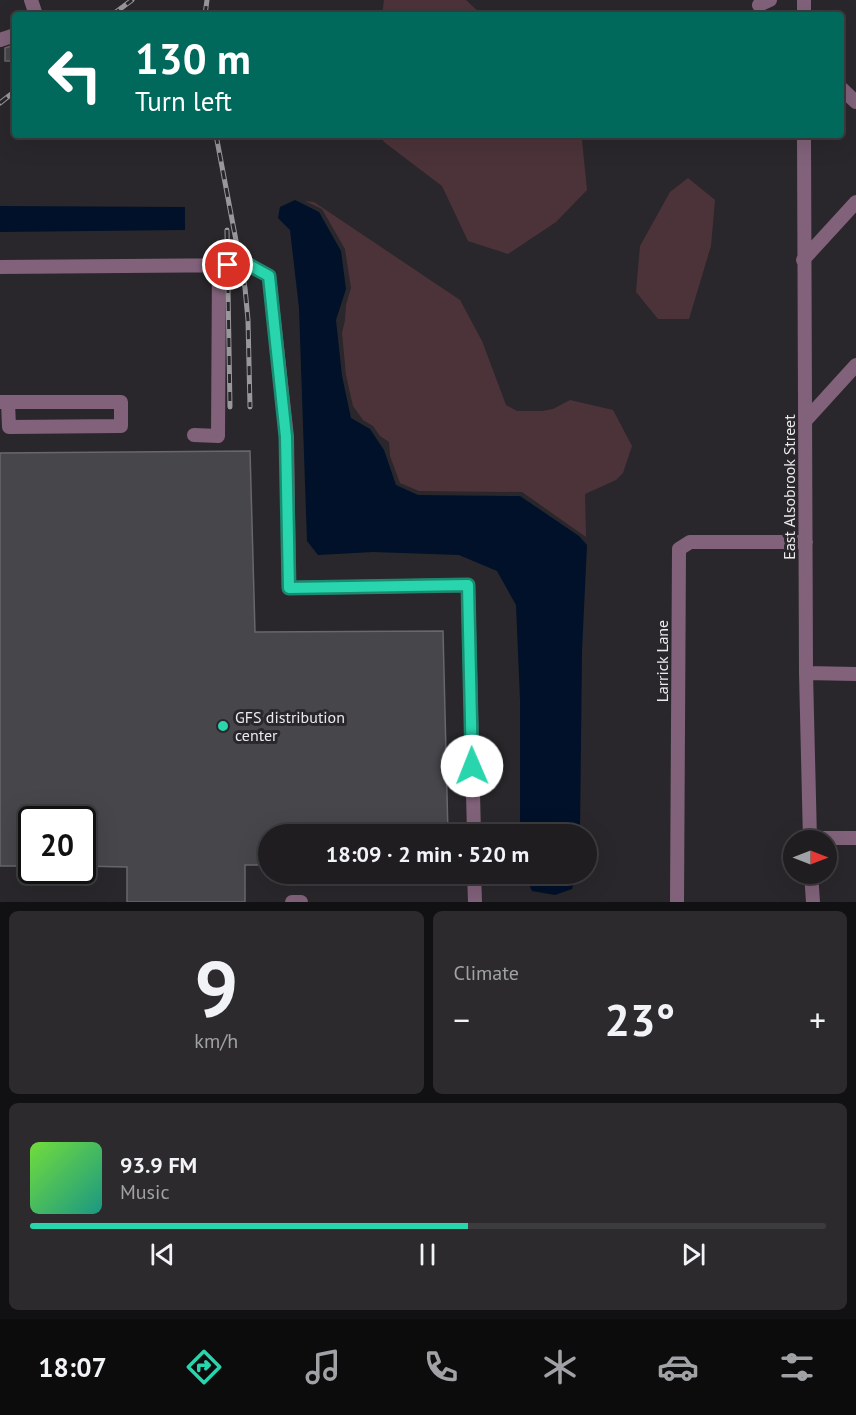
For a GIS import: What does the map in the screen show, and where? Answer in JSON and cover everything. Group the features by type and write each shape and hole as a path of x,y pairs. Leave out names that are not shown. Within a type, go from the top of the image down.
{"street":[{"path":"844,91 856,102"},
{"name":"East Alsobrook Street","path":"804,138 806,673 810,830"},
{"path":"803,260 856,202"},
{"path":"194,435 218,436 219,265"},
{"path":"0,267 249,265 269,276 286,437 289,588 468,585 474,824"},
{"path":"806,420 856,365"},
{"path":"4,402 121,402 121,426 9,428 4,402"},
{"name":"Larrick Lane","path":"677,902 679,549 690,542 806,542"},
{"path":"806,673 856,674"},
{"path":"837,838 856,838"},
{"path":"474,884 475,902"},
{"path":"812,884 813,902"},
{"path":"292,902 301,902"}],"shaded area":[{"path":"384,0 466,0 479,12 382,12"},
{"path":"382,138 581,138 587,190 556,222 508,254 468,241 442,186"},
{"path":"688,178 715,200 711,246 689,319 658,319 636,292 640,246 670,192"},
{"path":"305,201 314,202 460,300 482,341 506,405 517,411 542,411 553,409 570,400 613,410 632,446 623,473 616,480 585,494 586,537 522,492 419,491 400,483 390,456 389,442 380,436 373,426 363,420 353,406 346,375 342,333 351,288 345,249 322,209"}],"water":[{"path":"295,200 319,212 341,251 346,289 336,320 342,376 351,418 370,429 384,450 396,485 418,495 520,496 579,536 587,545 582,651 580,824 520,824 520,700 516,605 497,571 459,555 373,552 318,555 307,541 299,308 290,230 278,218 280,207"},
{"path":"0,206 185,207 185,230 0,232"},
{"path":"529,884 574,884 572,889 555,895 532,891"}],"building":[{"path":"12,46 12,61 5,61 5,48"},
{"name":"GFS distribution center","path":"250,451 255,632 443,631 448,824 258,824 258,865 245,865 245,902 127,902 127,867 96,866 96,806 18,806 18,866 0,866 0,453"}],"railway":[{"path":"116,12 132,0"},
{"path":"205,12 207,0"},
{"path":"0,103 12,93"},
{"path":"217,138 245,288 250,407"},
{"path":"227,230 230,407"}],"place":[{"name":"GFS distribution center","path":"223,726"}],"route":[{"path":"228,265 249,265 269,276 286,437 289,588 468,585 472,766"}]}
